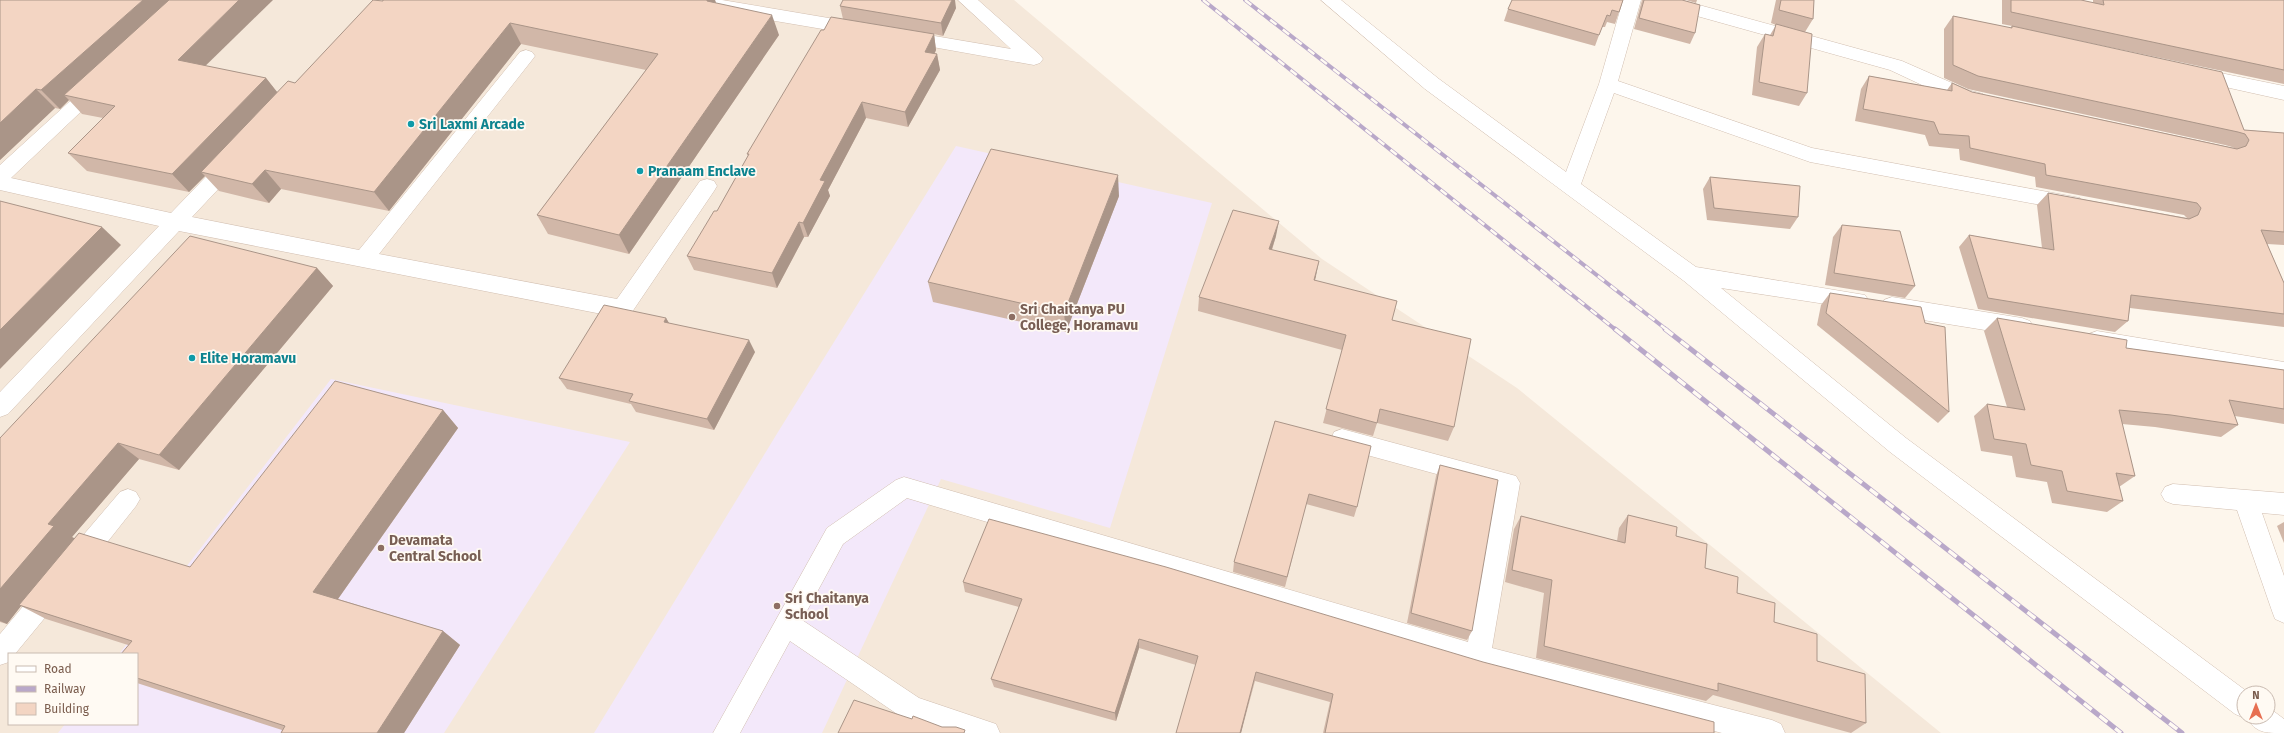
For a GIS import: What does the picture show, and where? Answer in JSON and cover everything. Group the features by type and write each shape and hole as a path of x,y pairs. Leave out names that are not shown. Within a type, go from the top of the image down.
{"street":[{"path":"687,0 1034,59 967,0"},
{"path":"1330,0 1432,84 1691,275 1898,445 2236,699"},
{"path":"1570,187 1608,84 1632,0"},
{"path":"1660,0 1896,65 1963,96 1994,103"},
{"path":"363,258 526,56"},
{"path":"2175,70 2284,93"},
{"path":"0,177 111,75"},
{"path":"1608,84 1810,155 2091,206"},
{"path":"0,407 245,148"},
{"path":"0,183 175,222 622,309 706,186"},
{"path":"1691,275 2038,330"},
{"path":"2077,336 2284,371"},
{"path":"1324,434 1508,483 1478,658"},
{"path":"726,733 835,536 904,487 1478,658 1772,733"},
{"path":"2173,494 2284,504"},
{"path":"0,652 128,499"},
{"path":"2246,501 2284,611"},
{"path":"786,624 912,709 987,733"},
{"path":"2270,725 2281,733"}],"shaded area":[{"path":"0,0 1014,0 1322,259 1517,388 1941,733 0,733"},
{"name":"Sri Chaitanya PU College, Horamavu","path":"956,146 1212,203 1110,528 941,479 822,733 594,733 778,432"},
{"name":"Devamata Central School","path":"331,379 630,442 444,733 58,733 64,725 138,725 138,653 120,653"}],"building":[{"path":"0,0 143,0 41,90 36,89 0,123"},
{"path":"169,0 239,0 178,60 266,78 172,174 68,153 115,106 64,95"},
{"path":"373,0 707,0 772,15 619,235 537,215 658,54 510,23 374,192 265,170 252,184 201,172 288,81 295,83"},
{"path":"843,0 952,0 941,23 840,6"},
{"path":"1512,0 1623,0 1619,12 1612,10 1610,16 1607,15 1599,35 1508,9"},
{"path":"1644,0 1682,0 1700,5 1695,33 1639,18"},
{"path":"1781,0 1814,0 1813,19 1779,10"},
{"path":"2011,0 2081,0 2104,5 2103,0 2284,0 2284,70 2011,12"},
{"path":"1953,16 2012,28 2012,26 2222,72 2244,130 2284,133 2284,232 2261,230 2284,283 2284,314 2131,295 2128,321 1988,298 1969,235 2054,250 2048,193 2189,219 2198,215 2201,208 2197,203 2046,175 2045,164 1970,148 1969,136 1939,134 1934,122 1863,109 1869,76 1952,91 1952,83 1972,92 2237,149 2246,146 2249,140 2245,134 2238,132 1978,76 1953,65"},
{"path":"831,17 934,34 925,52 937,54 905,112 862,102 820,180 825,181 803,223 799,222 772,273 687,256 714,211 717,211 749,154 747,154 821,30 824,30"},
{"path":"1776,24 1812,34 1807,93 1759,82 1765,34 1773,36"},
{"path":"991,149 1118,175 1064,313 928,282"},
{"path":"1710,177 1800,186 1798,217 1714,208"},
{"path":"0,201 102,227 0,330"},
{"path":"1233,210 1279,221 1269,249 1319,261 1314,280 1397,301 1392,320 1471,339 1454,427 1380,409 1377,423 1326,409 1346,335 1199,297"},
{"path":"1842,225 1900,231 1915,286 1834,273"},
{"path":"190,236 317,268 159,455 118,443 48,524 54,526 0,589 0,438"},
{"path":"1830,293 1921,307 1925,323 1945,327 1949,412 1826,313"},
{"path":"604,305 666,318 664,322 749,340 707,419 629,401 633,394 559,378"},
{"path":"1997,318 2127,340 2126,348 2284,370 2284,409 2229,400 2238,425 2171,415 2119,410 2135,476 2116,473 2123,501 2067,491 2062,471 2031,465 2026,444 1994,439 1987,404 2025,410"},
{"path":"335,381 443,410 313,592 443,631 377,733 281,733 285,726 138,678 138,653 122,653 132,641 19,605 79,533 190,567"},
{"path":"1275,421 1371,446 1357,507 1309,494 1287,577 1234,562"},
{"path":"1440,465 1498,480 1472,631 1411,613"},
{"path":"1628,515 1677,527 1676,536 1707,544 1705,568 1738,577 1737,593 1775,603 1774,622 1817,634 1817,661 1865,674 1866,723 1718,683 1718,691 1544,646 1552,580 1512,570 1521,516 1625,543"},
{"path":"989,519 1166,567 1483,662 1714,722 1714,733 1325,733 1333,694 1256,672 1240,733 1176,733 1198,656 1139,639 1115,713 991,679 1022,599 963,582"},
{"path":"854,700 912,719 913,716 942,727 956,727 965,730 964,733 838,733"}],"railway":[{"path":"1203,0 1616,330"},
{"path":"1245,0 1667,330"},
{"path":"1615,329 2121,733"},
{"path":"1665,329 2182,733"}],"place":[{"name":"Sri Laxmi Arcade","path":"411,124"},
{"name":"Pranaam Enclave","path":"640,171"},
{"name":"Sri Chaitanya PU College, Horamavu","path":"1012,317"},
{"name":"Elite Horamavu","path":"192,358"},
{"name":"Devamata Central School","path":"381,548"},
{"name":"Sri Chaitanya School","path":"777,606"}]}
